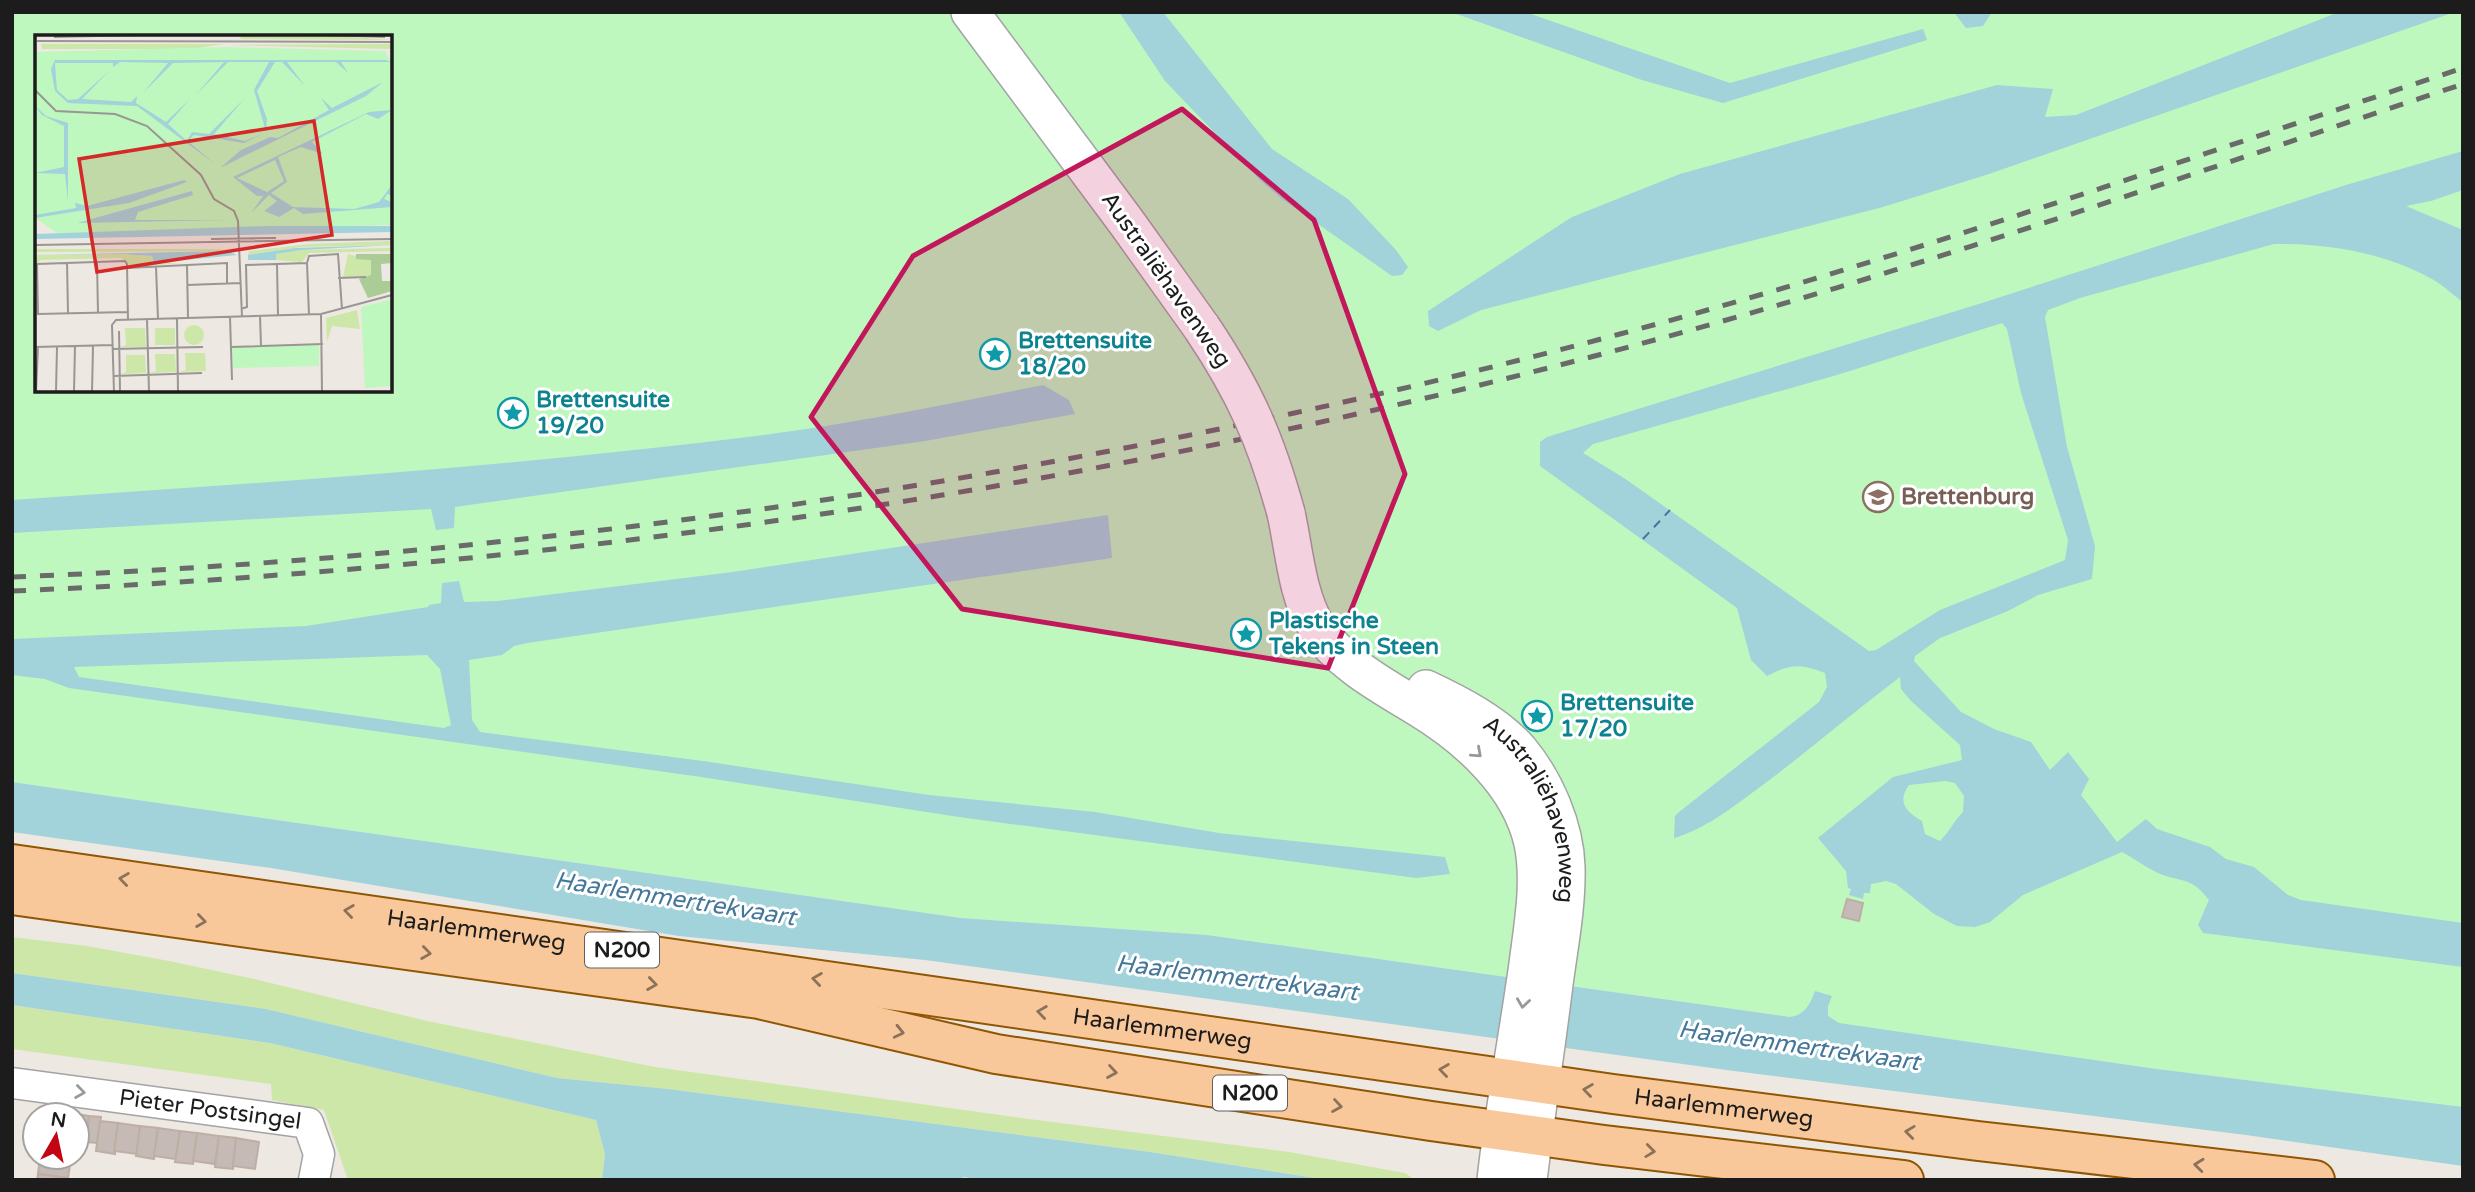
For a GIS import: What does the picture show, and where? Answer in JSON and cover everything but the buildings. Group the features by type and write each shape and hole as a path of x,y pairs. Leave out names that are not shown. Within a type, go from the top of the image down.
{"main road":[{"name":"Haarlemmerweg","path":"12,864 1528,1068 1978,1141 2315,1180"},
{"name":"Haarlemmerweg","path":"12,895 760,999 996,1055 1518,1133 1904,1180"}],"street":[{"name":"Australiëhavenweg","path":"970,12 1128,223 1226,364 1250,407 1268,450 1286,513 1304,601 1317,628 1332,646 1378,683 1454,733 1485,760 1507,786 1528,826 1535,857 1536,896 1543,956 1518,1133"},
{"name":"Pieter Postsingel","path":"13,1086 308,1123 319,1154 314,1180"},
{"path":"1496,1180 1518,1133"},
{"path":"1518,1133 1528,1180"}],"highlighted area":[{"path":"1182,109 1314,220 1405,474 1328,668 962,609 811,417 913,256"}],"green space":[{"path":"12,12 2463,12 2463,1107 2157,1069 1838,1023 1828,1016 1828,1006 1816,991 1804,1011 1791,1017 1207,935 961,918 12,782"},
{"path":"12,937 87,946 169,961 427,1021 655,1067 1289,1152 1405,1173 1415,1180 1327,1180 1150,1152 668,1089 557,1078 266,1009 12,973"},
{"path":"12,1005 270,1043 596,1120 605,1154 602,1180 348,1180 324,1110 272,1100 271,1084 12,1049"}],"water":[{"path":"1119,12 1163,12 1272,149 1348,199 1396,250 1408,267 1402,275 1392,276 1281,198 1260,180 1165,81"},
{"path":"1451,12 1525,12 1730,83 1923,29 1927,40 1723,103 1642,80"},
{"path":"1956,12 1992,12 1983,26 1966,28"},
{"path":"2339,12 2455,12 1989,174 1883,207 1481,310 1438,331 1429,326 1428,311 1572,217 1680,174 1997,85 2053,89 2045,117 2076,115"},
{"path":"2463,151 2463,190 2406,206 2463,230 2463,302 2432,279 2376,256 2315,245 2274,244 2080,298 2048,310 2045,317 2067,447 2095,546 2092,579 2038,595 2008,611 1940,638 1915,656 1914,661 1961,712 1994,729 2031,742 2050,770 2068,752 2089,779 2081,795 2117,842 2146,819 2157,829 2210,847 2226,859 2254,867 2288,895 2301,900 2463,923 2463,967 2203,933 2198,925 2209,900 2196,886 2156,872 2122,852 2023,895 1990,922 1975,927 1957,926 1934,914 1896,884 1886,881 1871,884 1870,893 1864,893 1863,899 1849,895 1851,889 1848,888 1846,871 1818,838 1893,777 1962,760 1960,745 1911,701 1901,689 1900,677 1737,804 1707,824 1674,838 1675,816 1679,812 1819,702 1827,687 1825,673 1795,666 1767,676 1751,660 1737,608 1540,466 1540,442 1547,437 1982,303 2346,185","holes":["2002,323 2007,329 2021,393 2068,540 2065,560 1940,610 1876,650 1869,651 1624,478 1583,453 1593,444 1837,375","1945,781 1955,783 1964,796 1963,812 1940,841 1925,834 1922,821 1907,810 1903,801 1909,785"]},
{"path":"1043,385 1069,400 1075,414 925,441 455,507 454,528 436,530 431,509 12,533 12,500 385,473 663,447 828,426"},
{"path":"1108,515 1112,558 527,643 514,646 502,655 469,660 472,720 480,732 703,761 929,795 1095,812 1219,833 1445,857 1450,874 1416,878 959,817 701,777 69,688 45,679 12,675 12,639 306,626 428,607 441,603 442,583 459,581 464,602 498,601 733,572","holes":["427,655 440,669 451,725 444,728 79,677 74,667"]},
{"name":"Haarlemmertrekvaart","path":"12,782 961,918 1207,935 1790,1017 1803,1011 1815,991 1832,996 1828,1016 1839,1023 2157,1069 2463,1107 2463,1166 2246,1135 1734,1071 925,960 679,936 271,868 12,832"},
{"path":"12,973 266,1009 557,1078 668,1089 1150,1152 1327,1180 984,1180 963,1177 962,1180 602,1180 605,1154 596,1120 270,1043 12,1005"}],"ferry route":[{"path":"1643,539 1670,510"}],"railway":[{"path":"12,577 215,566 418,550 621,528 823,500 1024,467 1224,428 1423,384 1727,305 1938,241 2463,68"},
{"path":"12,591 211,580 409,564 607,543 804,517 1195,449 1390,406 1694,329 2025,229 2463,84"}],"place":[{"name":"Brettensuite 18/20","path":"995,354"},
{"name":"Brettensuite 19/20","path":"513,413"},
{"name":"Brettenburg","path":"1878,497"},
{"name":"Plastische Tekens in Steen","path":"1246,634"},
{"name":"Brettensuite 17/20","path":"1537,716"}]}
